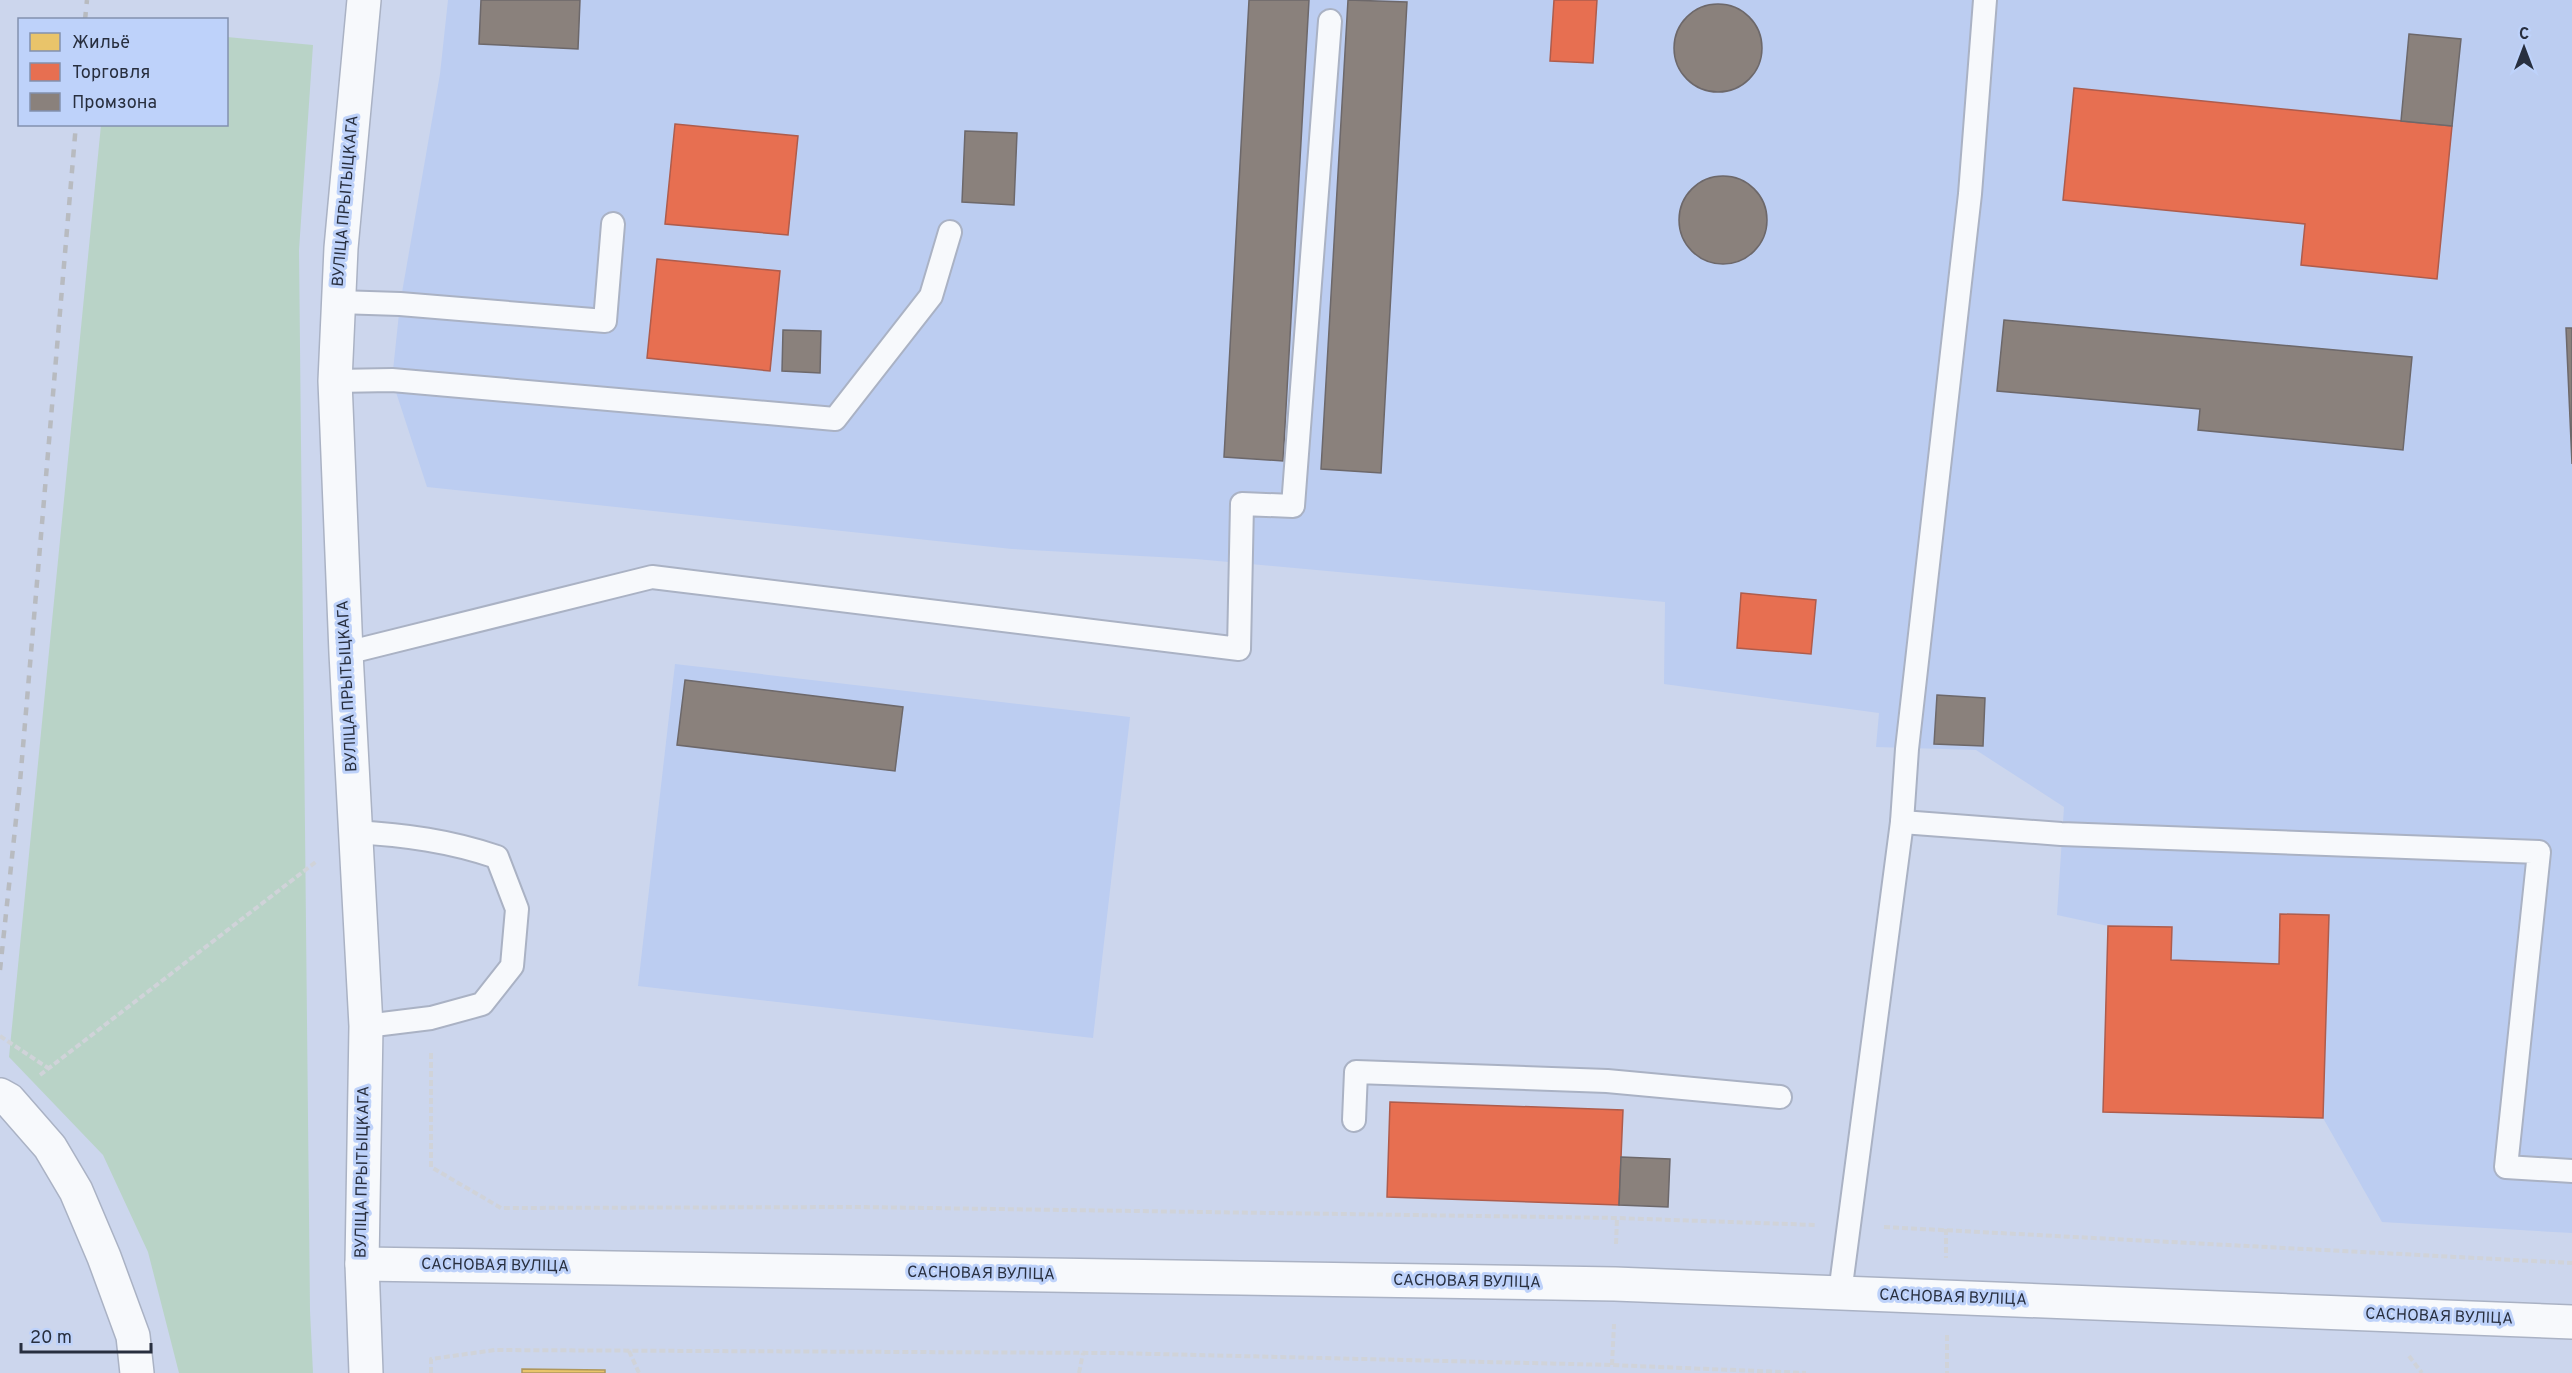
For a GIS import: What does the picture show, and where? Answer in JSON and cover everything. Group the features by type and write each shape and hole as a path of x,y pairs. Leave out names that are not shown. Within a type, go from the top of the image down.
{"street":[{"name":"ВУЛІЦА ПРЫТЫЦКАГА","path":"364,0 341,248 335,381 346,653 366,1026 362,1264 366,1373"},
{"path":"4,1098 50,1147 76,1191 104,1257 133,1336 137,1373"},
{"name":"САСНОВАЯ ВУЛІЦА","path":"362,1264 1615,1284 2572,1322"}],"lane":[{"path":"1840,1293 1902,822 1907,749 1970,194 1984,0"},
{"path":"346,653 652,577 1239,649 1242,504 1293,506 1330,21"},
{"path":"338,302 400,304 605,321 613,224"},
{"path":"335,381 392,380 835,418 931,296 950,232"},
{"path":"1902,822 2061,834 2539,852 2506,1167 2572,1171"},
{"path":"356,832 408,835 461,845 497,857 517,909 512,966 482,1004 431,1018 366,1026"},
{"path":"1354,1120 1356,1072 1607,1081 1780,1097"}],"path":[{"path":"4,1098 48,1068 356,832"},
{"path":"431,1018 431,1167 501,1208 906,1207 1617,1218 1958,1230 2572,1263"},
{"path":"0,1036 48,1068"},
{"path":"431,1373 431,1359 495,1350 1083,1353 1806,1373"},
{"path":"629,1351 639,1373"},
{"path":"1079,1373 1083,1353"},
{"path":"1654,1367 1654,1373"}],"shaded area":[{"path":"448,0 2572,0 2572,1233 2382,1222 2323,1118 2329,916 2280,914 2279,964 2171,960 2172,927 2108,926 2057,915 2064,807 1976,750 1876,747 1879,713 1664,684 1665,602 1196,559 1012,549 427,487 392,380 400,304 440,74"},
{"path":"675,664 1130,717 1093,1038 638,986"}],"green space":[{"path":"228,37 313,45 299,250 310,1311 313,1373 179,1373 148,1252 103,1155 9,1057 101,126 228,126"}],"building: Жильё":[{"path":"522,1369 605,1370 605,1373 522,1373"}],"building: Торговля":[{"path":"1554,0 1597,0 1593,63 1550,61"},
{"path":"2074,88 2452,126 2437,279 2301,265 2305,224 2063,200"},
{"path":"675,124 798,136 788,235 665,224"},
{"path":"657,259 780,271 770,371 647,358"},
{"path":"1741,593 1816,600 1811,654 1737,648"},
{"path":"2280,914 2329,915 2323,1118 2103,1112 2108,926 2172,927 2171,960 2279,964"},
{"path":"1390,1102 1623,1110 1619,1205 1387,1197"}],"building: Промзона":[{"path":"481,0 580,0 578,49 479,44"},
{"path":"1249,0 1309,0 1283,461 1224,457"},
{"path":"1348,0 1407,2 1381,473 1321,469"},
{"path":"1718,4 1743,11 1755,23 1762,48 1755,73 1743,85 1718,92 1693,85 1681,73 1674,48 1681,23 1693,11"},
{"path":"2409,34 2461,39 2452,126 2401,121"},
{"path":"965,131 1017,133 1014,205 962,202"},
{"path":"1723,176 1748,183 1760,195 1767,220 1760,245 1748,257 1723,264 1698,257 1686,245 1679,220 1686,195 1698,183"},
{"path":"2004,320 2412,357 2403,450 2198,430 2200,409 1997,391"},
{"path":"2566,328 2572,328 2572,464"},
{"path":"783,330 821,331 820,373 782,371"},
{"path":"685,680 903,707 895,771 677,745"},
{"path":"1937,695 1985,698 1983,746 1934,744"},
{"path":"1621,1157 1670,1159 1668,1207 1619,1205"}],"railway":[{"path":"85,18 87,0"},
{"path":"0,970 20,782 76,126"}]}
